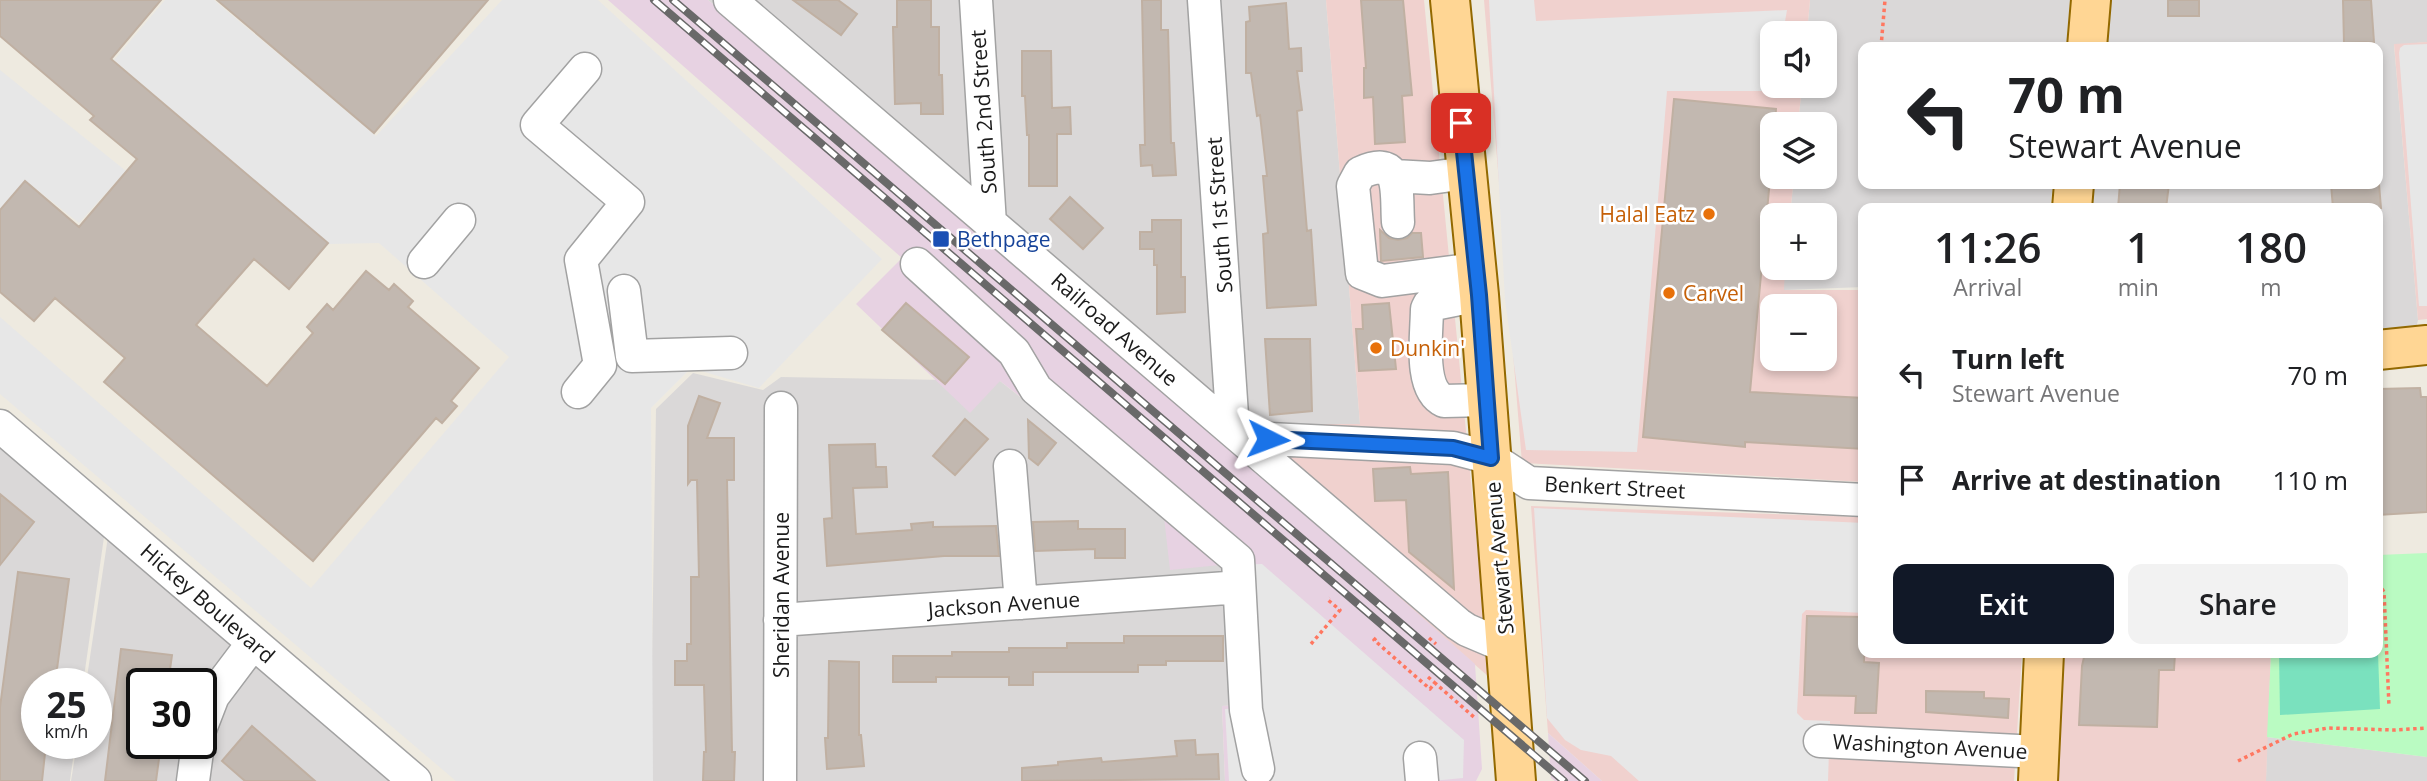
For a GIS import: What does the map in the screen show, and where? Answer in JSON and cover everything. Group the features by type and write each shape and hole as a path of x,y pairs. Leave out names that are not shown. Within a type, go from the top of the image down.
{"main road":[{"name":"Stewart Avenue","path":"1450,0 1487,400 1516,781"},
{"path":"2087,42 2091,0"},
{"path":"2383,349 2427,345"},
{"path":"2039,766 2044,658"}],"street":[{"name":"Railroad Avenue","path":"730,0 1458,624 1507,647"},
{"name":"South 2nd Street","path":"976,0 990,224"},
{"name":"South 1st Street","path":"1204,0 1242,439"},
{"path":"578,392 600,365 581,260 628,202 537,125 585,69"},
{"path":"1398,222 1394,176 1388,168 1375,166 1360,173 1353,186 1362,273 1382,281 1429,275 1477,282"},
{"path":"1394,176 1430,178 1466,173"},
{"path":"424,262 459,220"},
{"path":"917,264 1014,352 1036,389 1238,560 1246,710 1258,769"},
{"path":"1477,282 1429,305 1426,366 1430,385 1444,401 1487,400"},
{"path":"624,291 632,356 731,353"},
{"name":"Sheridan Avenue","path":"780,781 782,408"},
{"name":"Hickey Boulevard","path":"0,426 415,781"},
{"name":"Benkert Street","path":"1242,439 1453,448 1491,458 1529,483 1858,500"},
{"path":"1010,467 1021,603"},
{"name":"Jackson Avenue","path":"780,620 1227,588"},
{"path":"217,691 253,643"},
{"name":"Washington Avenue","path":"1820,741 2039,766"},
{"path":"193,781 196,759"}],"path":[{"path":"1881,42 1885,0"},
{"path":"2383,590 2389,706"},
{"path":"1311,644 1340,610 1328,600 1330,598"},
{"path":"1376,638 1374,639 1430,689 1435,683"},
{"path":"1429,638 1436,644"},
{"path":"1428,677 1475,718"},
{"path":"2238,761 2293,734 2329,728 2427,728"}],"shaded area":[{"path":"165,0 214,0 376,136 502,0 598,0 882,259 759,388 691,368 651,408 653,781 456,781 0,394 0,317 311,588 509,357 379,243 329,244 114,60"},
{"path":"608,0 708,0 1203,424 1475,664 1482,769 1476,781 1225,781 1222,706 1239,705 1230,564 1170,570 1163,508 1000,381 970,413 856,304 902,258"},
{"path":"708,0 1326,0 1360,424 1203,424"},
{"path":"1326,0 1424,0 1490,678 1203,424 1360,424"},
{"path":"1484,0 1810,0 1808,21 1760,21 1760,98 1801,98 1799,112 1760,112 1760,189 1793,189 1791,203 1760,203 1760,280 1784,280 1784,290 1858,290 1858,482 1522,463"},
{"path":"1489,0 1534,0 1536,21 1787,10 1785,21 1760,21 1760,91 1667,91 1637,452 1526,450 1505,300"},
{"path":"1810,0 2070,0 2066,42 1858,42 1858,189 2052,189 2051,203 1858,203 1858,287 1783,290 1784,280 1837,280 1837,203 1791,203 1793,189 1837,189 1837,112 1799,112 1801,98 1837,98 1837,21 1808,21"},
{"path":"2109,0 2427,0 2427,42 2394,45 2418,320 2416,328 2383,331 2383,203 2091,203 2093,189 2383,189 2383,42 2105,42"},
{"path":"2427,42 2427,319 2418,320 2394,44"},
{"path":"2427,44 2427,306 2419,306 2399,53 2404,45"},
{"path":"0,70 126,171 79,223 26,181 0,210"},
{"path":"693,373 763,390 781,377 1000,381 1230,564 1239,705 1222,706 1225,781 650,781 656,409"},
{"path":"0,434 106,523 85,668 21,668 21,759 73,759 70,781 0,781"},
{"path":"1531,506 1858,517 1858,658 2022,658 2014,781 1602,781 1548,733"},
{"path":"1534,508 1858,523 1858,613 1806,610 1802,614 1797,713 1804,720 1830,721 1828,781 1639,781 1611,756 1581,750 1565,740 1547,718"},
{"path":"110,523 410,781 71,781 75,759 112,759 112,668 88,668"},
{"path":"1262,564 1464,740 1463,778 1432,781 1229,781 1225,709 1242,708 1235,565"},
{"path":"2059,658 2271,658 2266,781 2051,781"},
{"path":"1548,733 1602,781 1555,781 1551,778"},
{"path":"2267,737 2427,757 2427,781 2266,781"}],"green space":[{"path":"2427,553 2427,757 2267,737 2271,658 2383,658 2383,555"},
{"path":"2279,658 2378,658 2380,709 2280,715"}],"building":[{"path":"0,0 161,0 111,59 328,243 289,289 254,259 196,325 267,386 313,333 307,327 327,304 333,310 366,271 389,290 394,284 413,301 408,307 479,368 451,401 457,406 442,423 436,418 313,561 104,382 125,358 55,298 34,321 0,292 0,210 25,181 79,227 137,159 90,120 94,116 0,36"},
{"path":"217,0 488,0 374,133"},
{"path":"793,0 838,0 857,14 841,35"},
{"path":"897,0 931,0 931,27 939,27 939,75 942,75 943,114 921,114 921,103 895,104 893,27 897,27"},
{"path":"1142,0 1161,0 1161,30 1168,30 1171,143 1174,143 1176,175 1153,176 1152,165 1141,166 1140,145 1145,145"},
{"path":"1361,0 1403,0 1412,95 1402,96 1405,142 1375,144 1373,97 1364,98 1366,68"},
{"path":"2168,0 2199,0 2199,16 2168,16"},
{"path":"2343,0 2371,0 2374,42 2344,42"},
{"path":"1286,3 1289,49 1301,48 1302,71 1297,71 1302,110 1297,111 1307,231 1311,230 1316,305 1267,308 1263,234 1268,233 1263,176 1267,176 1260,115 1257,116 1251,73 1246,73 1246,22 1250,21 1249,7"},
{"path":"1022,51 1051,51 1052,108 1070,107 1071,134 1057,134 1057,186 1029,186 1029,135 1025,96 1022,96"},
{"path":"1674,99 1776,109 1776,112 1760,112 1760,189 1769,189 1768,203 1760,203 1761,280 1750,392 1858,398 1858,449 1745,442 1745,447 1643,437"},
{"path":"2120,189 2168,189 2167,203 2118,203"},
{"path":"2331,189 2379,189 2381,203 2333,203"},
{"path":"1070,197 1103,228 1083,249 1050,219"},
{"path":"1152,220 1181,220 1181,277 1185,277 1185,312 1157,314 1157,265 1154,265 1154,249 1140,249 1140,232 1152,232"},
{"path":"1380,230 1389,238 1398,240 1407,238 1412,233 1421,233 1423,257 1381,261"},
{"path":"906,303 969,357 945,384 882,330"},
{"name":"Dunkin'","path":"1389,303 1396,369 1359,371 1356,329 1363,329 1362,305"},
{"path":"1265,339 1310,339 1312,411 1270,415"},
{"path":"2420,388 2421,397 2427,397 2427,512 2383,515 2383,389"},
{"path":"699,396 720,403 707,438 734,438 734,480 727,480 734,781 703,781 706,752 704,685 675,685 675,661 687,661 687,644 691,644 691,577 699,577 697,480 691,480 688,484 688,426"},
{"path":"965,419 988,439 955,475 933,456"},
{"path":"1028,420 1056,443 1038,465 1029,458"},
{"path":"875,444 876,467 886,467 887,487 853,488 856,534 912,530 911,524 933,522 933,527 996,526 999,556 944,556 827,566 824,519 832,518 829,445"},
{"path":"1410,467 1411,474 1448,472 1454,589 1409,552 1406,500 1375,501 1373,469"},
{"path":"0,494 34,522 0,565"},
{"path":"1078,521 1078,529 1125,529 1125,558 1095,558 1095,549 1035,551 1033,522"},
{"path":"18,572 69,579 57,668 21,668 21,759 44,759 42,781 0,781 0,707"},
{"path":"1807,616 1858,617 1858,658 1864,658 1864,662 1879,663 1876,713 1855,713 1856,696 1804,695"},
{"path":"1124,636 1223,636 1223,661 1166,661 1166,665 1138,665 1138,672 1033,672 1033,685 1009,685 1009,677 936,677 936,682 893,682 893,656 952,656 952,652 1009,652 1009,648 1067,648 1067,643 1124,643"},
{"path":"121,649 172,655 170,668 126,668 126,759 159,759 156,781 105,781 108,759 112,759 112,723"},
{"path":"2084,658 2175,658 2174,670 2159,670 2157,727 2079,725"},
{"path":"829,661 859,662 859,735 864,766 827,769 825,738 828,738"},
{"path":"1926,691 1984,692 1984,698 2009,699 2008,718 1926,712"},
{"path":"252,726 315,781 245,781 222,761"},
{"path":"1195,740 1196,755 1218,754 1219,779 1022,781 1022,768 1101,758 1102,762 1177,756 1175,741"}],"railway":[{"path":"654,0 1564,781"},
{"path":"673,0 1585,781"}],"place":[{"name":"Halal Eatz","path":"1709,214"},
{"name":"Bethpage","path":"941,239"},
{"name":"Carvel","path":"1669,293"},
{"name":"Dunkin'","path":"1376,348"}],"route":[{"path":"1268,439 1453,448 1491,458 1479,295 1461,123"}]}
